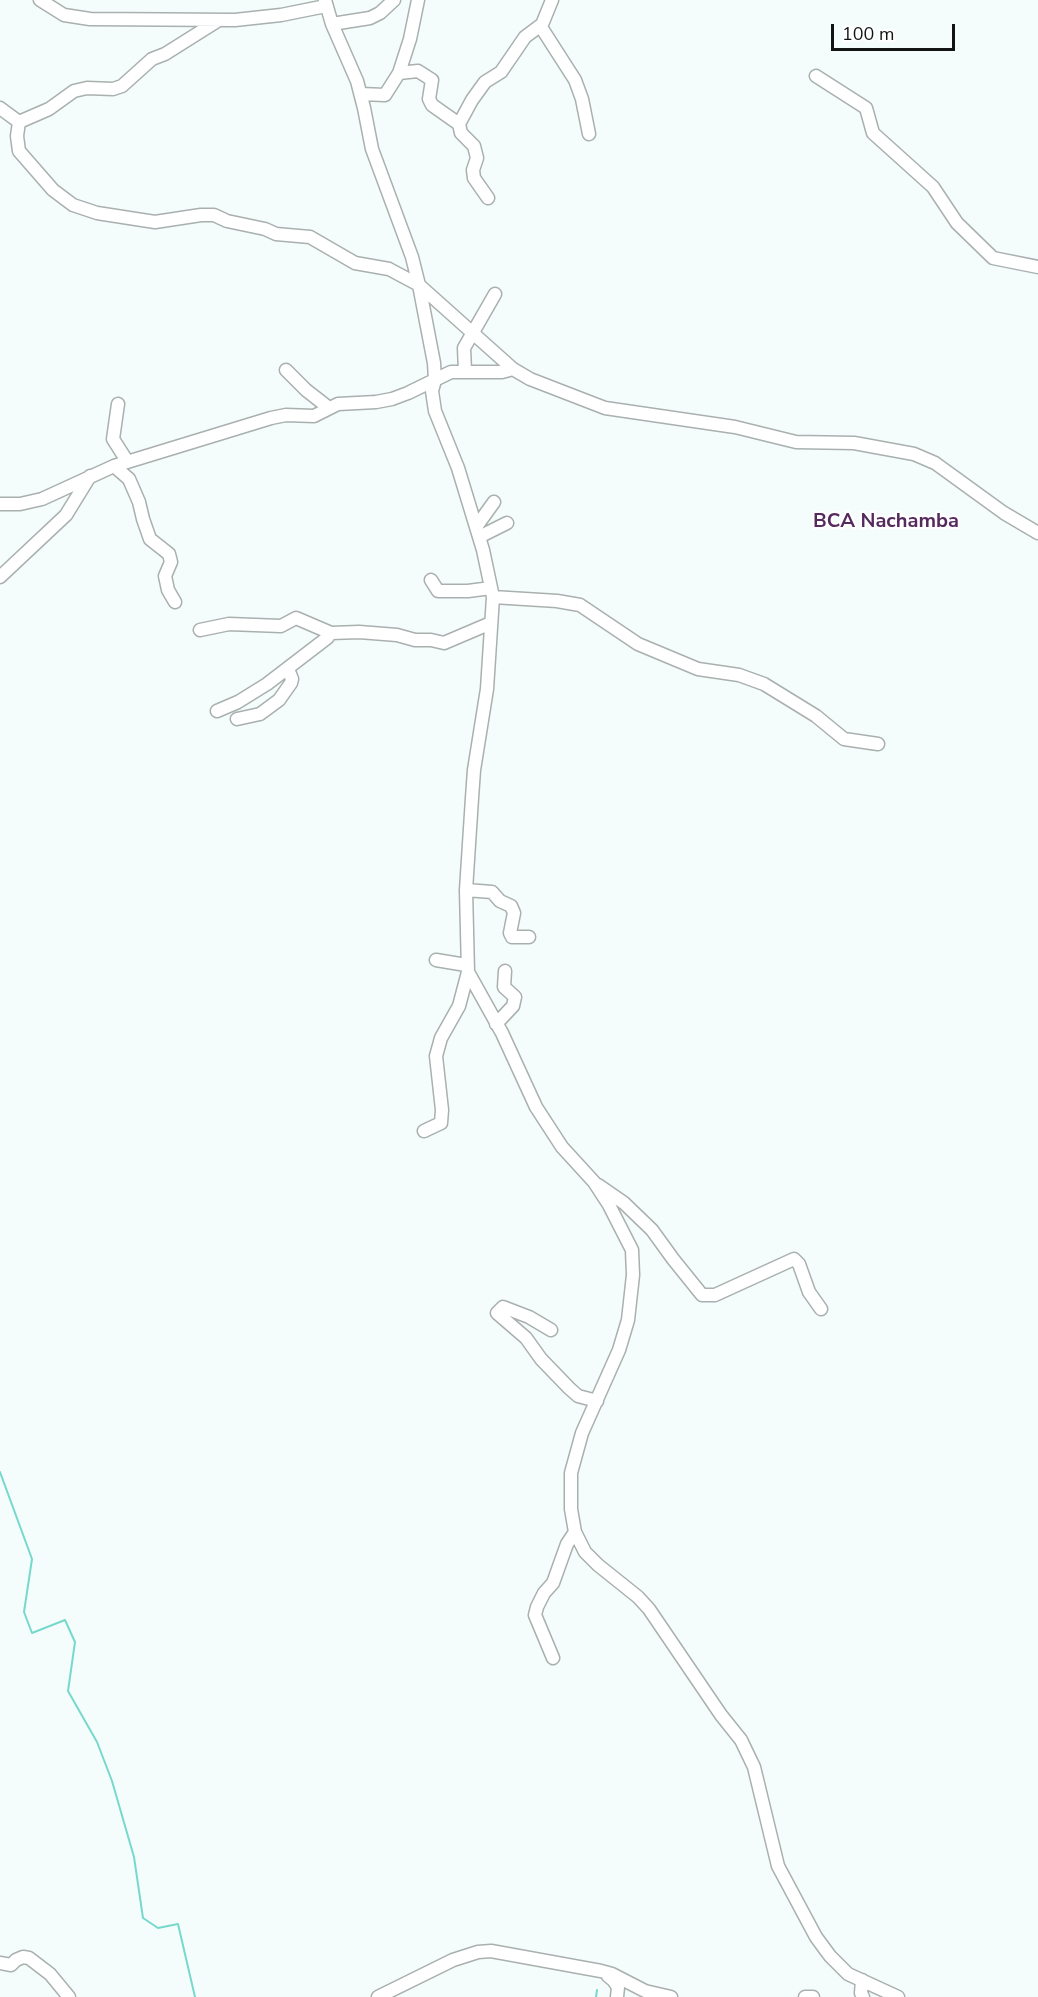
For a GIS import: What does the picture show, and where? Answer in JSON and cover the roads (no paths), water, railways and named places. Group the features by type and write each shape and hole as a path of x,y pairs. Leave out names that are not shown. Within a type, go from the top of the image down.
{"street":[{"path":"40,0 64,15 90,19 265,18 326,3 332,24 353,72 372,149 405,236 419,285 434,363 435,380 432,391 435,411 458,468 492,592 487,689 474,770 466,890 467,969 459,1006 441,1038 436,1056 442,1110 441,1123 424,1131"},
{"path":"332,24 370,18 380,13 394,0"},
{"path":"360,94 385,95 399,73 410,39 418,0"},
{"path":"488,198 474,178 472,170 477,158 474,146 461,134 459,124 485,82 501,72 525,37 541,25 552,0"},
{"path":"19,122 49,109 74,91 87,88 113,89 122,86 152,59 165,54 219,20"},
{"path":"541,25 579,87 589,134"},
{"path":"399,73 418,71 432,80 429,99 432,105 459,124"},
{"path":"816,76 866,108 873,133 933,187 957,223 993,258 1038,267"},
{"path":"0,108 19,122"},
{"path":"19,122 17,136 19,151 53,190 73,205 97,213 155,222 214,214 227,221 265,229 276,234 310,237 334,249 342,257 389,269 419,285 513,369 530,379 622,412 754,430 796,442 854,443 914,453 935,463 1004,513 1037,532"},
{"path":"465,371 464,348 495,294"},
{"path":"0,504 20,504 42,499 90,475 127,461 271,418 286,415 314,416 329,408 348,403 392,399 451,372 502,372 513,369"},
{"path":"286,370 329,408"},
{"path":"118,404 113,439 127,461"},
{"path":"114,466 129,479 139,502 142,519 150,539 169,554 171,562 165,576 168,590 175,602"},
{"path":"0,578 66,515 90,475"},
{"path":"477,532 494,502"},
{"path":"477,532 507,522"},
{"path":"431,580 438,591 492,592 580,605 631,640 698,669 739,675 764,684 816,716 844,739 878,744"},
{"path":"200,630 229,624 281,626 296,618 331,633 390,634 415,640 444,643 491,623"},
{"path":"217,711 253,694 288,669 331,633"},
{"path":"237,719 260,714 279,700 291,683 292,679 288,669"},
{"path":"466,890 492,892 500,901 511,906 514,913 510,933 512,938 529,937"},
{"path":"436,960 467,969 536,1107 562,1147 594,1182 628,1241 633,1258 628,1320 619,1350 582,1433 571,1473 571,1509 575,1532 585,1551 598,1565 638,1597 649,1609 721,1715 741,1740 754,1767 778,1866 816,1937 830,1956 848,1974 898,1997"},
{"path":"496,1024 513,1006 515,998 504,987 505,971"},
{"path":"594,1182 624,1203 652,1230 702,1295 715,1295 794,1259 799,1264 809,1292 821,1309"},
{"path":"551,1329 503,1307 497,1312 526,1338 541,1359 569,1388 578,1396 597,1401"},
{"path":"553,1658 535,1616 544,1593 553,1583 567,1544 575,1532"},
{"path":"378,1997 453,1960 478,1952 504,1953 601,1971 612,1974 645,1991 671,1997"},
{"path":"0,1963 11,1965 23,1957 29,1958 50,1974 69,1997"},
{"path":"601,1971 614,1980 618,1987 617,1997"},
{"path":"862,1980 862,1997"},
{"path":"805,1997 813,1997"}],"waterway":[{"path":"0,1472 32,1559 24,1612 32,1633 65,1620 75,1642 68,1691 97,1742 112,1781 134,1857 143,1918 158,1928 178,1924 195,1997"},
{"path":"596,1997 597,1990"}],"district":[{"name":"BCA Nachamba","path":"886,522"}]}
